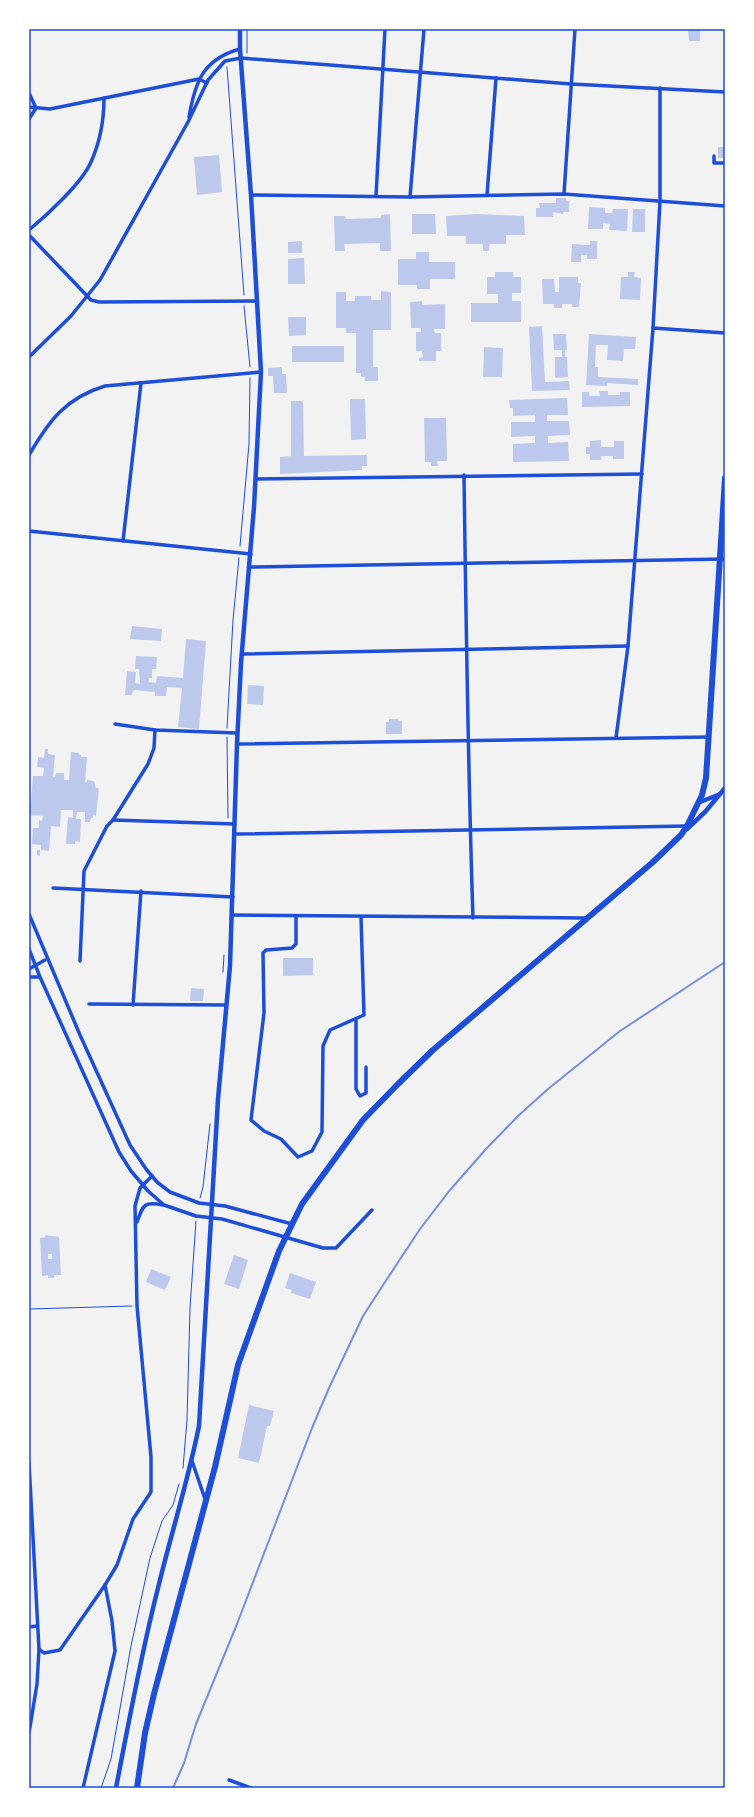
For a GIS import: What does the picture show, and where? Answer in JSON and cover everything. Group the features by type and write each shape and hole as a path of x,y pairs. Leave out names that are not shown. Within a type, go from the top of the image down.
{"main road":[{"path":"138,1788 145,1733 154,1694 206,1502 238,1365 269,1278 302,1204 363,1120 398,1084 433,1050 585,918 653,862 681,835 700,802 706,778 723,559 725,478"}],"street":[{"path":"116,1788 158,1589 192,1461 199,1426 218,1099 230,966 237,733 256,479 261,372 251,195 240,49 240,29"},
{"path":"376,196 385,29"},
{"path":"410,197 424,29"},
{"path":"564,194 574,29"},
{"path":"188,122 192,100 199,79 206,68 216,58 227,52 240,49"},
{"path":"29,357 71,316 88,297 100,280 188,122 207,83 225,61 247,58 571,84 725,92"},
{"path":"487,194 496,78"},
{"path":"29,108 50,109 199,79 207,83"},
{"path":"616,738 628,646 653,328 660,201 660,88"},
{"path":"29,94 36,108"},
{"path":"29,230 65,195 80,178 91,162 99,140 103,118 104,98"},
{"path":"29,119 36,108"},
{"path":"714,156 714,163 725,163"},
{"path":"251,195 410,197 487,194 564,194 725,206"},
{"path":"29,235 91,300 99,302 257,301"},
{"path":"653,328 725,333"},
{"path":"29,455 46,426 63,407 92,390 104,386 261,372"},
{"path":"123,541 141,383"},
{"path":"256,479 464,475 642,474"},
{"path":"464,475 468,649 468,740 473,918"},
{"path":"29,531 251,554"},
{"path":"250,567 723,559"},
{"path":"242,654 628,646"},
{"path":"115,724 155,730 237,733"},
{"path":"80,961 84,871 107,826 113,820 148,764 154,748 155,730"},
{"path":"237,744 708,737"},
{"path":"681,835 705,812 725,788"},
{"path":"700,802 719,794"},
{"path":"113,820 235,824"},
{"path":"235,834 687,826"},
{"path":"53,888 141,891 233,897"},
{"path":"133,1006 141,891"},
{"path":"29,914 71,1016 130,1145 152,1176 170,1192 199,1203 225,1206 292,1224"},
{"path":"232,915 585,918"},
{"path":"296,916 296,944 292,948 266,950 263,953 264,1013 250,1120 264,1131 282,1139 298,1157 312,1151 322,1132 323,1046 330,1030 356,1020 364,1015 361,917"},
{"path":"31,919 30,923 45,960 55,978"},
{"path":"29,949 40,977 119,1152 142,1185 164,1205"},
{"path":"29,969 45,960"},
{"path":"29,977 40,977"},
{"path":"89,1004 133,1006 226,1005"},
{"path":"356,1020 356,1089 360,1096 366,1093 366,1067"},
{"path":"39,1649 44,1653 60,1650 105,1586 117,1565 133,1519 151,1492 151,1457 137,1306 135,1206 137,1196 142,1185 152,1176"},
{"path":"136,1223 142,1208 149,1203 164,1205 196,1216 222,1219 323,1248 336,1248 372,1210"},
{"path":"192,1461 206,1502"},
{"path":"29,1463 39,1649 37,1684 29,1733"},
{"path":"200,1483 209,1490"},
{"path":"83,1788 116,1651 105,1586"},
{"path":"29,1627 37,1626"},
{"path":"228,1780 251,1788"}],"path":[{"path":"247,29 247,58"},
{"path":"227,63 227,83 235,168 250,373 249,444 233,620 227,732 228,824"},
{"path":"223,977 224,954"},
{"path":"199,1203 203,1187 210,1122"},
{"path":"182,1473 187,1427 190,1308 196,1216"},
{"path":"29,1309 137,1306"},
{"path":"101,1788 111,1759 130,1646 150,1558 162,1521 173,1505 180,1480"}],"building":[{"path":"688,29 700,29 700,41 689,41"},
{"path":"718,147 725,147 725,158 718,158"},
{"path":"219,155 222,192 197,195 194,157"},
{"path":"556,198 566,198 566,201 569,201 569,212 563,212 563,214 553,212 553,217 536,217 536,208 540,208 539,203 556,203"},
{"path":"589,207 605,208 605,213 612,213 613,209 628,209 627,231 609,230 610,224 603,223 603,229 588,229"},
{"path":"633,209 645,209 645,232 632,232"},
{"path":"390,214 391,251 380,251 380,243 344,244 345,251 335,251 334,216 345,216 345,219 381,218 381,215"},
{"path":"412,214 435,214 436,234 412,234"},
{"path":"477,214 524,216 525,235 506,235 506,244 489,244 489,251 483,251 483,244 466,244 466,236 447,236 446,216"},
{"path":"302,241 302,253 288,253 288,242"},
{"path":"590,241 597,241 597,259 587,259 587,255 581,255 581,262 571,262 572,244 590,245"},
{"path":"416,252 429,252 429,262 455,262 455,279 430,279 430,289 417,289 417,285 398,285 398,259 416,259"},
{"path":"304,258 305,284 288,284 288,259"},
{"path":"495,272 513,272 513,277 521,277 521,293 512,293 512,301 521,301 521,322 471,322 471,303 498,303 498,294 487,294 487,277 495,277"},
{"path":"628,272 635,272 634,277 641,278 640,300 620,299 621,277 628,277"},
{"path":"559,277 578,277 578,283 581,283 579,307 572,307 572,304 562,304 562,308 554,308 554,304 543,304 542,279 554,279 555,292 559,292"},
{"path":"381,291 391,292 391,330 373,330 373,367 378,367 378,381 365,381 365,377 361,377 361,373 356,373 356,333 346,333 346,328 336,328 336,292 346,292 346,301 355,301 355,296 371,296 371,300 381,300"},
{"path":"422,301 422,305 445,304 445,329 434,329 435,333 441,333 441,351 436,351 436,361 419,361 419,358 423,357 422,351 416,351 416,332 421,332 421,328 411,328 410,302"},
{"path":"288,317 306,317 306,335 289,336"},
{"path":"542,326 545,382 569,381 570,390 532,391 529,327"},
{"path":"553,334 566,334 567,350 565,350 565,357 567,357 568,377 555,378 555,357 562,357 562,350 554,350"},
{"path":"589,334 636,337 635,349 624,349 623,361 607,360 608,345 596,345 595,367 598,367 598,377 638,379 638,385 607,383 607,386 586,385"},
{"path":"292,346 344,346 344,362 292,362"},
{"path":"484,347 503,348 502,377 483,377"},
{"path":"282,367 282,374 286,374 287,393 274,393 273,376 268,376 268,368"},
{"path":"599,391 608,391 608,395 620,395 620,392 630,392 630,406 582,407 582,392 589,392 589,396 600,396"},
{"path":"567,398 568,415 547,415 547,421 569,421 570,435 548,436 548,443 568,442 569,461 513,462 513,444 535,443 535,436 511,437 511,422 535,422 535,415 513,416 513,408 510,408 509,400"},
{"path":"350,399 365,399 366,439 351,440"},
{"path":"291,401 303,401 304,456 367,455 367,466 362,466 362,470 280,474 280,457 291,456"},
{"path":"424,418 446,418 447,461 437,461 438,466 431,466 431,462 425,462"},
{"path":"601,440 601,447 614,447 614,441 624,441 624,459 613,459 613,456 601,456 601,460 590,460 590,454 586,454 586,447 590,447 590,441"},
{"path":"132,626 162,629 161,641 130,639"},
{"path":"186,639 206,641 199,729 178,727 182,688 167,687 166,696 155,696 155,692 133,690 132,695 125,695 127,671 136,672 135,683 140,684 139,669 135,669 136,656 157,657 156,669 152,669 152,678 149,678 149,682 156,683 157,676 183,678"},
{"path":"248,685 264,686 263,705 247,704"},
{"path":"389,719 398,719 398,721 402,721 402,734 386,734 386,722 389,722"},
{"path":"45,749 48,749 48,754 55,755 53,777 55,777 56,773 64,773 64,780 69,780 71,752 79,753 81,757 87,757 85,782 87,782 87,780 94,781 96,788 99,788 96,816 93,815 90,822 85,822 85,812 77,812 76,819 81,819 80,842 75,841 75,844 66,844 68,817 73,818 73,810 61,810 60,827 51,826 49,851 41,850 41,845 32,844 33,828 39,828 39,820 42,821 43,816 30,815 33,776 43,776 44,768 37,767 38,757 44,758"},
{"path":"37,850 40,850 40,856 37,855"},
{"path":"283,958 313,958 313,975 283,976"},
{"path":"191,988 204,989 203,1001 190,1001"},
{"path":"45,1235 59,1237 61,1275 54,1275 54,1278 48,1278 48,1275 42,1276 40,1238 46,1237","holes":["48,1254 52,1254 52,1259 48,1259"]},
{"path":"234,1255 248,1260 239,1289 224,1284"},
{"path":"151,1269 171,1277 165,1290 146,1282"},
{"path":"290,1273 316,1282 310,1299 291,1293 292,1290 285,1288"},
{"path":"249,1405 274,1411 270,1426 267,1426 259,1463 238,1458"}],"railway":[{"path":"173,1788 184,1763 196,1724 237,1624 312,1428 329,1388 363,1316 420,1229 450,1190 486,1149 518,1116 548,1089 620,1031 725,962"}]}
